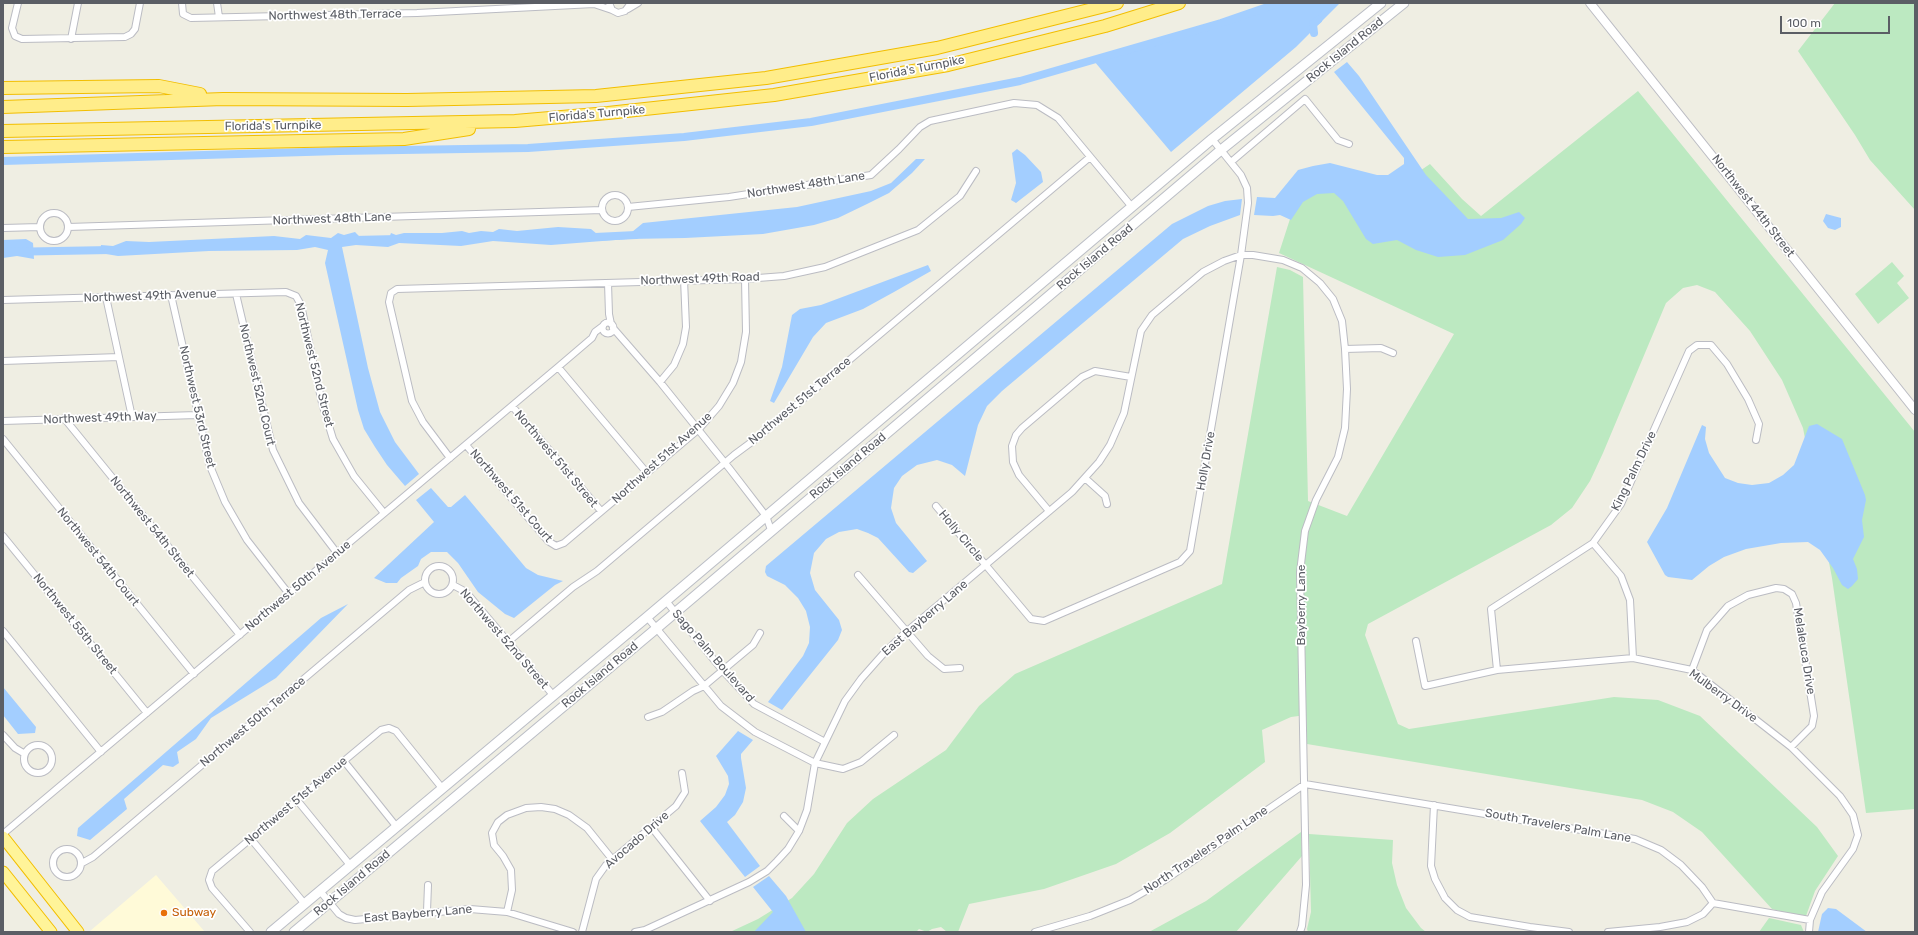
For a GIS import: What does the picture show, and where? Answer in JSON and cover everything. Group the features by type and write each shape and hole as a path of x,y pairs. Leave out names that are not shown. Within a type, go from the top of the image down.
{"highway":[{"name":"Florida's Turnpike","path":"3,107 223,98 407,100 596,96 766,78 937,48 1117,3"},
{"name":"Florida's Turnpike","path":"3,131 515,122 774,95 948,65 1105,26 1179,3"},
{"path":"3,88 159,86 223,98"},
{"path":"3,147 404,138 515,122"},
{"path":"3,836 78,932"},
{"path":"3,872 51,932"}],"main road":[{"name":"Rock Island Road","path":"271,932 666,601 1212,139 1381,3"},
{"name":"Rock Island Road","path":"294,932 657,628 1221,150 1404,3"}],"street":[{"path":"18,3 12,28 15,36 22,39 125,37 131,34 135,29 140,3"},
{"path":"71,39 78,3"},
{"name":"Northwest 48th Terrace","path":"182,3 182,11 188,17 417,13 594,4 618,13 629,6 638,3"},
{"path":"217,3 219,17"},
{"path":"609,3 612,10"},
{"name":"Northwest 44th Street","path":"1590,3 1915,410"},
{"path":"1231,162 1305,99 1338,140 1349,144"},
{"name":"Northwest 48th Lane","path":"628,207 729,197 871,175 920,127 930,121 1014,103 1037,105 1049,111 1061,122 1132,207"},
{"name":"Holly Drive","path":"986,566 1031,619 1044,621 1180,562 1190,551 1241,255 1248,203 1247,188 1242,175 1212,139"},
{"name":"Northwest 51st Terrace","path":"508,642 574,587 597,571 725,463 757,438 1090,157"},
{"name":"Northwest 49th Road","path":"391,294 397,289 684,279 745,279 784,276 825,267 918,230 960,196 976,171"},
{"path":"613,195 621,197 628,207 628,211 623,219 614,221 606,218 599,210 603,202 613,195"},
{"name":"Northwest 48th Lane","path":"68,227 515,214 599,210"},
{"path":"54,213 62,215 68,227 65,235 54,241 46,238 40,227 40,223 45,216 54,213"},
{"path":"3,228 40,227"},
{"name":"Bayberry Lane","path":"1241,255 1253,255 1283,260 1302,268 1320,282 1333,299 1342,321 1345,349 1347,389 1345,428 1338,457 1316,500 1306,531 1300,572 1306,885 1302,926 1300,932"},
{"name":"East Bayberry Lane","path":"635,932 646,930 749,882 767,871 788,849 799,831 807,810 814,763 845,701 861,679 884,653 906,632 986,566 1086,478 1110,445 1124,412 1141,332 1152,315 1203,272 1224,261 1241,255"},
{"path":"660,382 674,365 683,344 686,327 684,279"},
{"name":"Northwest 51st Avenue","path":"556,546 564,542 699,429 719,406 733,383 741,362 746,332 745,279"},
{"path":"608,282 608,328 622,338 699,429 766,516 771,530"},
{"name":"Northwest 49th Avenue","path":"3,300 286,292 296,296"},
{"name":"Northwest 52nd Court","path":"236,294 273,450 299,503 337,553"},
{"name":"Northwest 51st Court","path":"391,294 389,302 412,402 423,422 450,458"},
{"name":"Northwest 53rd Street","path":"171,295 197,415 210,466 225,502 247,540 289,594"},
{"name":"Northwest 52nd Street","path":"296,296 301,305 322,403 333,439 354,476 384,513"},
{"path":"106,297 132,416"},
{"name":"Northwest 50th Avenue","path":"3,836 592,338 608,328"},
{"name":"King Palm Drive","path":"1497,670 1491,610 1593,543 1621,504 1689,351 1697,345 1711,345 1727,364 1748,399 1760,424 1756,440"},
{"path":"1345,349 1382,348 1393,353"},
{"path":"3,360 119,357"},
{"path":"558,367 647,473"},
{"path":"1049,511 1019,475 1013,462 1012,446 1016,435 1082,377 1095,371 1131,377"},
{"name":"Northwest 51st Street","path":"512,406 601,511"},
{"name":"Northwest 49th Way","path":"3,420 197,415"},
{"name":"Northwest 54th Street","path":"64,418 240,635"},
{"name":"Northwest 54th Court","path":"3,439 194,674"},
{"name":"Northwest 51st Court","path":"466,445 548,542 556,546"},
{"path":"1086,478 1105,496 1106,504"},
{"name":"Holly Circle","path":"936,506 986,566"},
{"name":"Northwest 55th Street","path":"3,536 147,713"},
{"path":"1593,543 1620,576 1630,600 1633,658"},
{"path":"433,566 443,566 451,571 453,575 453,585 444,593 436,594 429,590 425,582 429,569 433,566"},
{"path":"858,575 928,656 944,669 960,668"},
{"name":"Northwest 50th Terrace","path":"82,863 78,854 70,849 60,850 53,862 54,867 59,874 68,877 76,874 82,863 93,857 409,590 425,582"},
{"name":"Northwest 52nd Street","path":"453,585 466,592 553,695"},
{"name":"Melaleuca Drive","path":"1692,670 1707,630 1728,606 1748,595 1776,588 1784,588 1792,594 1796,603 1814,716 1812,726 1791,747"},
{"name":"Sago Palm Boulevard","path":"666,601 723,671 754,704 825,742"},
{"name":"Sago Palm Boulevard","path":"647,617 721,706 754,732 814,763 843,769 861,762 894,735"},
{"path":"3,631 101,752"},
{"path":"648,717 662,712 693,691 704,686 753,645 760,633"},
{"name":"Mulberry Drive","path":"1416,641 1425,686 1497,670 1633,658 1692,670 1791,747 1840,796 1853,815 1858,835 1853,849 1822,892 1810,920 1809,932"},
{"name":"Northwest 51st Avenue","path":"250,932 212,888 209,880 212,872 381,730 389,728 396,731 442,788"},
{"path":"3,735 15,748 25,754"},
{"path":"39,745 43,746 47,749 51,756 50,765 44,771 32,772 24,762 25,754 31,747 39,745"},
{"path":"344,761 396,826"},
{"name":"Avocado Drive","path":"582,932 596,879 612,859 652,828 676,806 685,792 682,773"},
{"name":"South Travelers Palm Lane","path":"1305,784 1635,839 1662,850 1681,865 1702,887 1713,903"},
{"name":"North Travelers Palm Lane","path":"1035,932 1090,916 1130,900 1165,880 1305,784"},
{"path":"297,800 350,865"},
{"path":"1434,805 1431,866 1434,879 1445,898 1457,910 1470,917 1569,932"},
{"path":"507,912 512,890 511,870 503,856 494,845 492,833 498,822 507,815 526,808 541,807 555,809 569,814 587,828 612,859"},
{"path":"784,816 799,831"},
{"path":"652,828 710,901"},
{"path":"251,839 304,904"},
{"path":"426,912 428,885"},
{"name":"East Bayberry Lane","path":"320,891 346,918 355,920 470,908 507,912 573,932"},
{"path":"1608,932 1660,927 1687,922 1703,914 1713,903 1810,920"}],"shaded area":[{"path":"156,875 205,932 90,932 90,931"}],"green space":[{"path":"1835,3 1915,3 1915,210 1870,160 1855,135 1798,51"},
{"path":"1638,91 1915,432 1915,809 1866,813 1832,578 1803,428 1782,380 1750,331 1715,292 1697,285 1683,288 1666,303 1603,453 1590,481 1572,508 1551,525 1368,624 1365,635 1398,724 1409,729 1614,697 1658,700 1700,716 1817,827 1838,856 1815,891 1806,916 1800,917 1772,909 1702,832 1673,812 1642,800 1307,744 1306,715 1291,717 1262,730 1265,762 1170,833 1116,864 1044,889 969,904 958,932 947,932 941,927 927,932 919,929 916,932 730,932 758,919 792,898 814,874 847,823 873,799 946,750 979,706 1015,674 1222,584 1277,267 1290,270 1303,277 1308,501 1347,516 1454,334 1279,253 1300,188 1405,181 1430,164 1462,199 1481,216"},
{"path":"1892,262 1904,276 1897,283 1909,298 1878,324 1855,294"},
{"path":"1301,832 1302,856 1236,932 1149,932 1206,901"},
{"path":"1309,834 1393,840 1392,863 1397,885 1406,908 1421,928 1426,932 1308,932 1307,929 1311,912"},
{"path":"1769,918 1801,925 1804,932 1759,932"}],"water":[{"path":"1279,3 1340,3 1296,47 1171,152 1094,61 1221,23"},
{"path":"1347,62 1359,76 1426,175 1468,219 1501,218 1519,212 1525,218 1521,224 1503,240 1465,255 1438,257 1416,250 1397,240 1373,244 1366,239 1343,201 1334,193 1317,194 1303,202 1291,220 1280,215 1254,215 1257,197 1275,198 1298,170 1330,163 1377,175 1388,175 1404,164 1404,158 1334,72"},
{"path":"1017,149 1025,155 1041,172 1043,182 1016,203 1011,200 1016,183 1012,153"},
{"path":"916,159 925,159 912,173 889,193 867,204 838,218 814,225 763,234 628,239 551,245 493,241 461,246 399,243 388,247 356,245 342,247 368,368 380,412 395,442 419,474 405,486 387,465 364,429 358,410 325,263 328,250 315,247 297,250 209,251 118,256 100,253 101,245 113,246 126,241 149,242 274,236 300,239 306,235 331,238 338,233 344,235 355,232 365,242 387,243 391,233 396,235 404,233 442,233 462,231 469,233 481,231 493,232 499,229 517,231 558,227 591,229 597,234 606,233 606,238 616,239 626,237 627,233 632,232 643,223 797,207 871,191 891,183"},
{"path":"1242,199 1240,215 1210,226 1183,239 1002,391 987,406 978,425 965,476 952,465 937,460 917,465 902,476 894,488 891,508 896,523 927,561 913,573 909,572 878,538 868,533 857,529 839,532 826,539 814,553 810,573 815,590 839,620 842,630 838,640 782,710 768,702 803,656 809,643 810,627 806,611 798,598 785,585 767,576 765,572 766,566 1172,224 1208,206 1225,201"},
{"path":"1826,214 1841,218 1841,227 1835,230 1828,228 1823,221"},
{"path":"26,239 33,243 34,259 17,256 3,258 3,240"},
{"path":"928,265 931,271 863,309 826,323 813,337 774,403 770,401 782,367 792,315 800,309 821,305"},
{"path":"1817,424 1842,439 1865,495 1866,500 1862,520 1864,537 1853,559 1857,569 1858,579 1852,586 1848,589 1842,585 1833,568 1820,550 1808,542 1781,543 1746,549 1724,557 1709,566 1692,580 1668,577 1665,575 1647,542 1667,508 1702,425 1706,427 1705,439 1709,453 1725,478 1738,483 1752,485 1769,483 1783,475 1794,465 1809,426"},
{"path":"431,488 448,507 451,507 465,495 526,568 538,575 563,581 555,585 514,618 505,614 478,592 458,563 447,552 431,552 421,559 418,566 401,578 397,583 386,583 374,578 434,522 416,500"},
{"path":"348,604 276,678 211,718 196,739 177,752 179,763 173,767 163,765 124,799 127,809 90,840 77,836 78,828 321,618"},
{"path":"3,687 36,727 35,733 18,734 3,715"},
{"path":"738,731 753,740 741,754 746,788 743,802 735,815 727,822 760,866 745,877 700,821 716,807 725,795 729,784 728,776 716,756"},
{"path":"769,876 786,896 806,932 754,932 773,912 753,887"},
{"path":"1828,908 1836,909 1867,932 1818,932 1822,914"}],"waterway":[{"path":"3,161 339,151 528,148 684,137 811,122 1020,81 1221,23 1279,3"},
{"path":"1314,33 1313,24 1318,20"},
{"path":"595,237 636,235"},
{"path":"354,240 398,239"},
{"path":"3,252 110,250"}],"place":[{"name":"Subway","path":"164,913"}]}
